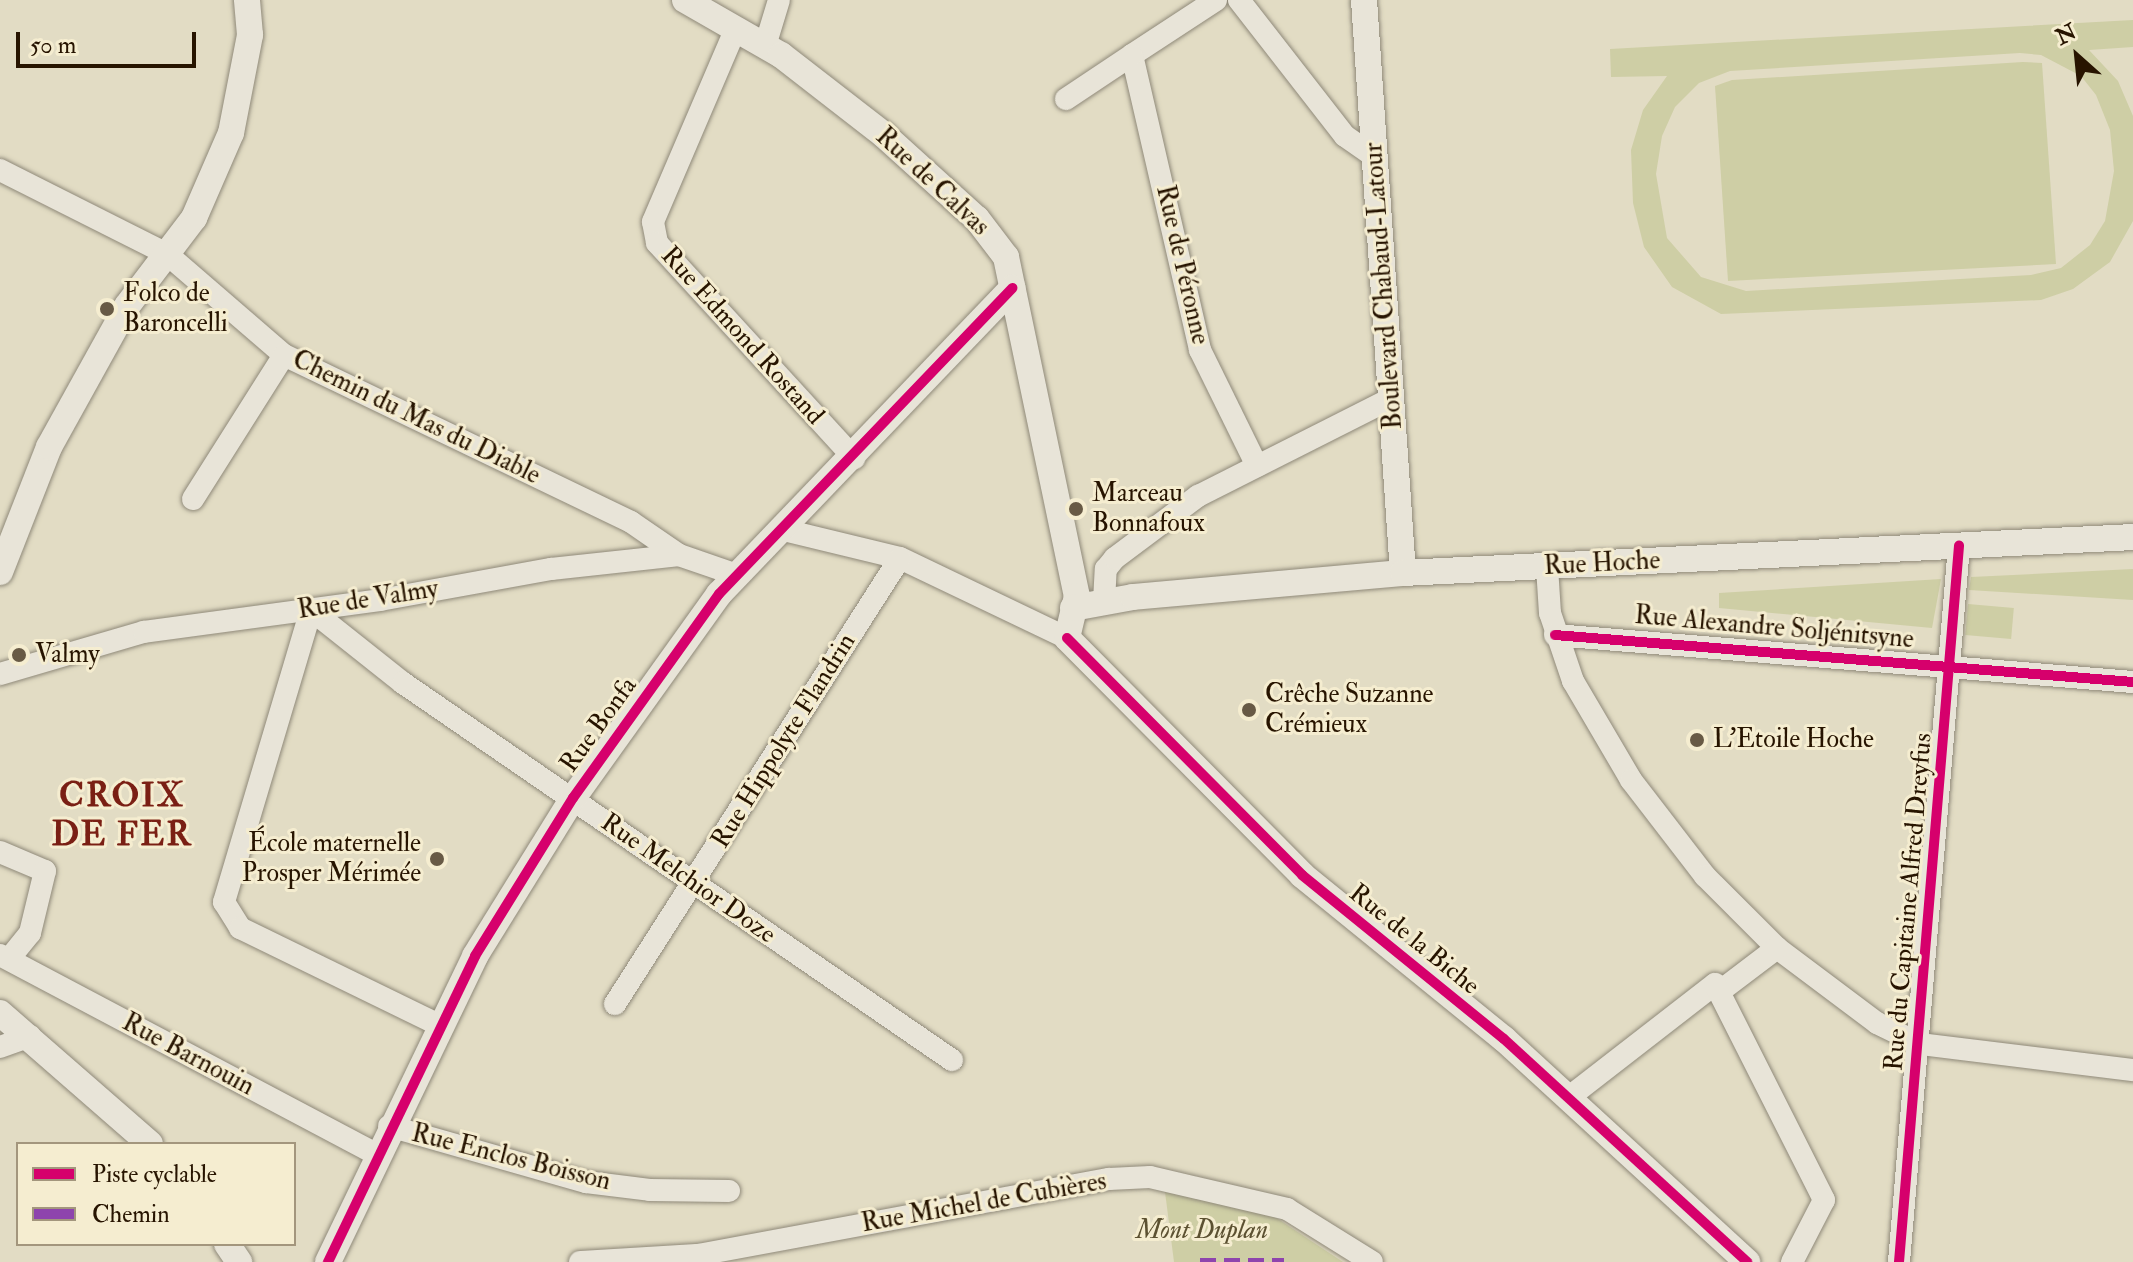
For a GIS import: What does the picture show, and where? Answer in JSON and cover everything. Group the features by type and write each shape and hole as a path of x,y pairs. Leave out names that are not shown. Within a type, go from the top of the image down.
{"street":[{"path":"0,572 49,447 127,306 194,218 231,133 250,35 247,0"},
{"name":"Rue de Calvas","path":"685,0 765,46 884,135 977,219 1006,257 1075,602"},
{"path":"765,46 779,0"},
{"path":"1066,99 1216,0"},
{"path":"1239,0 1345,136 1374,156"},
{"name":"Boulevard Chabaud-Latour","path":"1364,0 1403,573"},
{"name":"Rue Edmond Rostand","path":"736,28 653,222 657,243 854,458"},
{"name":"Rue de Péronne","path":"1132,55 1200,350 1257,466"},
{"name":"Chemin du Mas du Diable","path":"0,170 167,254 284,355 631,522 679,555"},
{"name":"Rue Bonfa","path":"328,1262 389,1126 475,956 573,798 737,575 854,458 1012,288"},
{"path":"193,499 284,355"},
{"path":"1104,602 1106,569 1115,558 1198,496 1392,398"},
{"name":"Rue de la Biche","path":"784,530 900,558 1067,638 1302,875 1504,1039 1747,1262"},
{"name":"Rue Hoche","path":"1075,602 1104,602 1403,573 2133,537"},
{"name":"Rue du Capitaine Alfred Dreyfus","path":"1899,1262 1920,1044 1959,546"},
{"name":"Rue de Valmy","path":"0,674 144,632 311,610 551,569 679,555 737,575"},
{"name":"Rue Hippolyte Flandrin","path":"615,1004 900,558"},
{"path":"1547,567 1555,635 1573,681 1631,780 1705,876 1777,948 1877,1023 1920,1044 2133,1070"},
{"path":"1067,638 1075,602"},
{"path":"311,610 224,902 240,928 439,1025"},
{"name":"Rue Melchior Doze","path":"311,610 403,683 952,1060"},
{"name":"Rue Alexandre Soljénitsyne","path":"1555,635 1951,664 2133,682"},
{"path":"0,852 45,871 30,933 4,957"},
{"path":"1719,992 1777,948"},
{"name":"Rue Barnouin","path":"4,957 377,1155"},
{"path":"1568,1098 1715,984 1824,1200 1792,1262"},
{"path":"0,1013 30,1036 148,1142"},
{"path":"0,1047 30,1036"},
{"name":"Rue Enclos Boisson","path":"389,1126 586,1182 650,1190 729,1191"},
{"name":"Rue Michel de Cubières","path":"580,1262 698,1255 1109,1179 1150,1177 1287,1209 1366,1259"}],"green space":[{"path":"2133,20 2133,47 2089,50 2118,81 2133,116 2133,221 2110,262 2073,289 2041,300 1721,314 1672,287 1644,247 1633,203 1631,150 1643,110 1667,76 1611,77 1610,49","holes":["2020,53 2041,55 2081,76 2096,95 2110,130 2114,171 2105,221 2090,245 2061,268 2031,275 1746,291 1701,277 1667,238 1656,174 1662,136 1675,107 1699,83 1730,71"]},
{"path":"2042,63 2056,264 1728,281 1715,86 1732,80"},
{"path":"2133,569 2133,600 1969,590 1971,577"},
{"path":"1941,579 1932,628 1719,608 1719,593"},
{"path":"1968,604 2014,608 2011,639 1965,635"},
{"name":"Mont Duplan","path":"1165,1192 1272,1215 1343,1262 1174,1262"}],"marked path":[{"path":"1200,1262 1284,1262"}],"cycle path":[{"path":"328,1262 475,956 573,798 719,594 1012,288"},
{"path":"1899,1262 1959,546"},
{"path":"1555,635 2133,682"},
{"path":"1067,638 1302,875 1504,1039 1747,1262"}],"place":[{"name":"Folco de Baroncelli","path":"107,309"},
{"name":"Marceau Bonnafoux","path":"1076,509"},
{"name":"Valmy","path":"19,655"},
{"name":"Crêche Suzanne Crémieux","path":"1249,710"},
{"name":"L'Etoile Hoche","path":"1697,740"},
{"name":"École maternelle Prosper Mérimée","path":"437,859"}],"district":[{"name":"CROIX DE FER","path":"122,814"}]}
